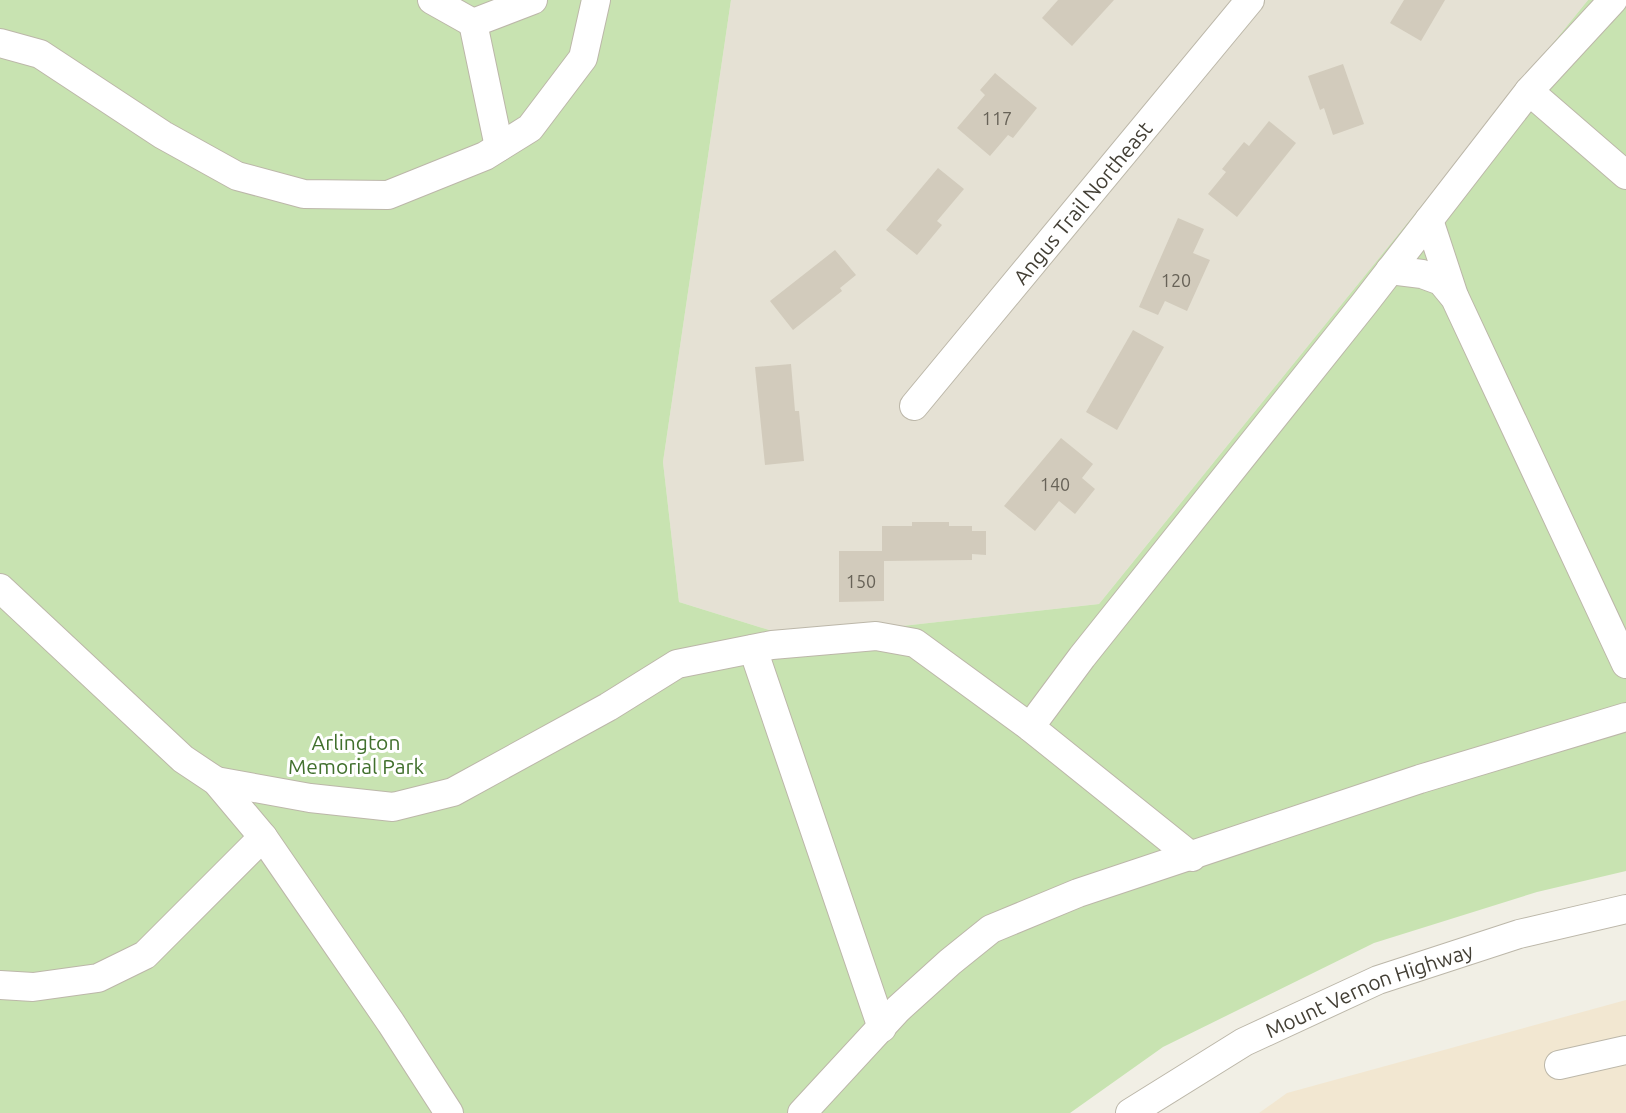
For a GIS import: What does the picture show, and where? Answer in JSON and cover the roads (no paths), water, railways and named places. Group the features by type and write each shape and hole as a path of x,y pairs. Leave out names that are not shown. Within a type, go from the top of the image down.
{"street":[{"path":"432,0 473,23 499,147"},
{"path":"473,23 533,0"},
{"path":"0,43 40,54 163,135 237,176 304,194 387,195 485,156 530,128 583,58 596,0"},
{"name":"Angus Trail Northeast","path":"914,406 1250,0"},
{"path":"1030,727 1082,657 1529,91 1613,0"},
{"path":"1529,91 1626,175"},
{"path":"1429,220 1455,299 1626,664"},
{"path":"1390,270 1422,274 1440,281 1455,299"},
{"path":"0,588 183,759 216,781 263,837 391,1023 449,1113"},
{"path":"216,781 310,798 393,807 453,792 608,707 677,664 772,645 876,635 915,643 1030,727 1192,857"},
{"path":"753,649 882,1028"},
{"path":"802,1113 898,1009 991,929 1078,893 1420,779 1626,717"},
{"path":"0,985 33,987 98,978 145,955 263,837"},
{"name":"Mount Vernon Highway","path":"1130,1113 1244,1042 1378,980 1518,934 1626,909"},
{"path":"1559,1065 1626,1051"}],"park label":[{"name":"Arlington Memorial Park","path":"356,754"}]}
